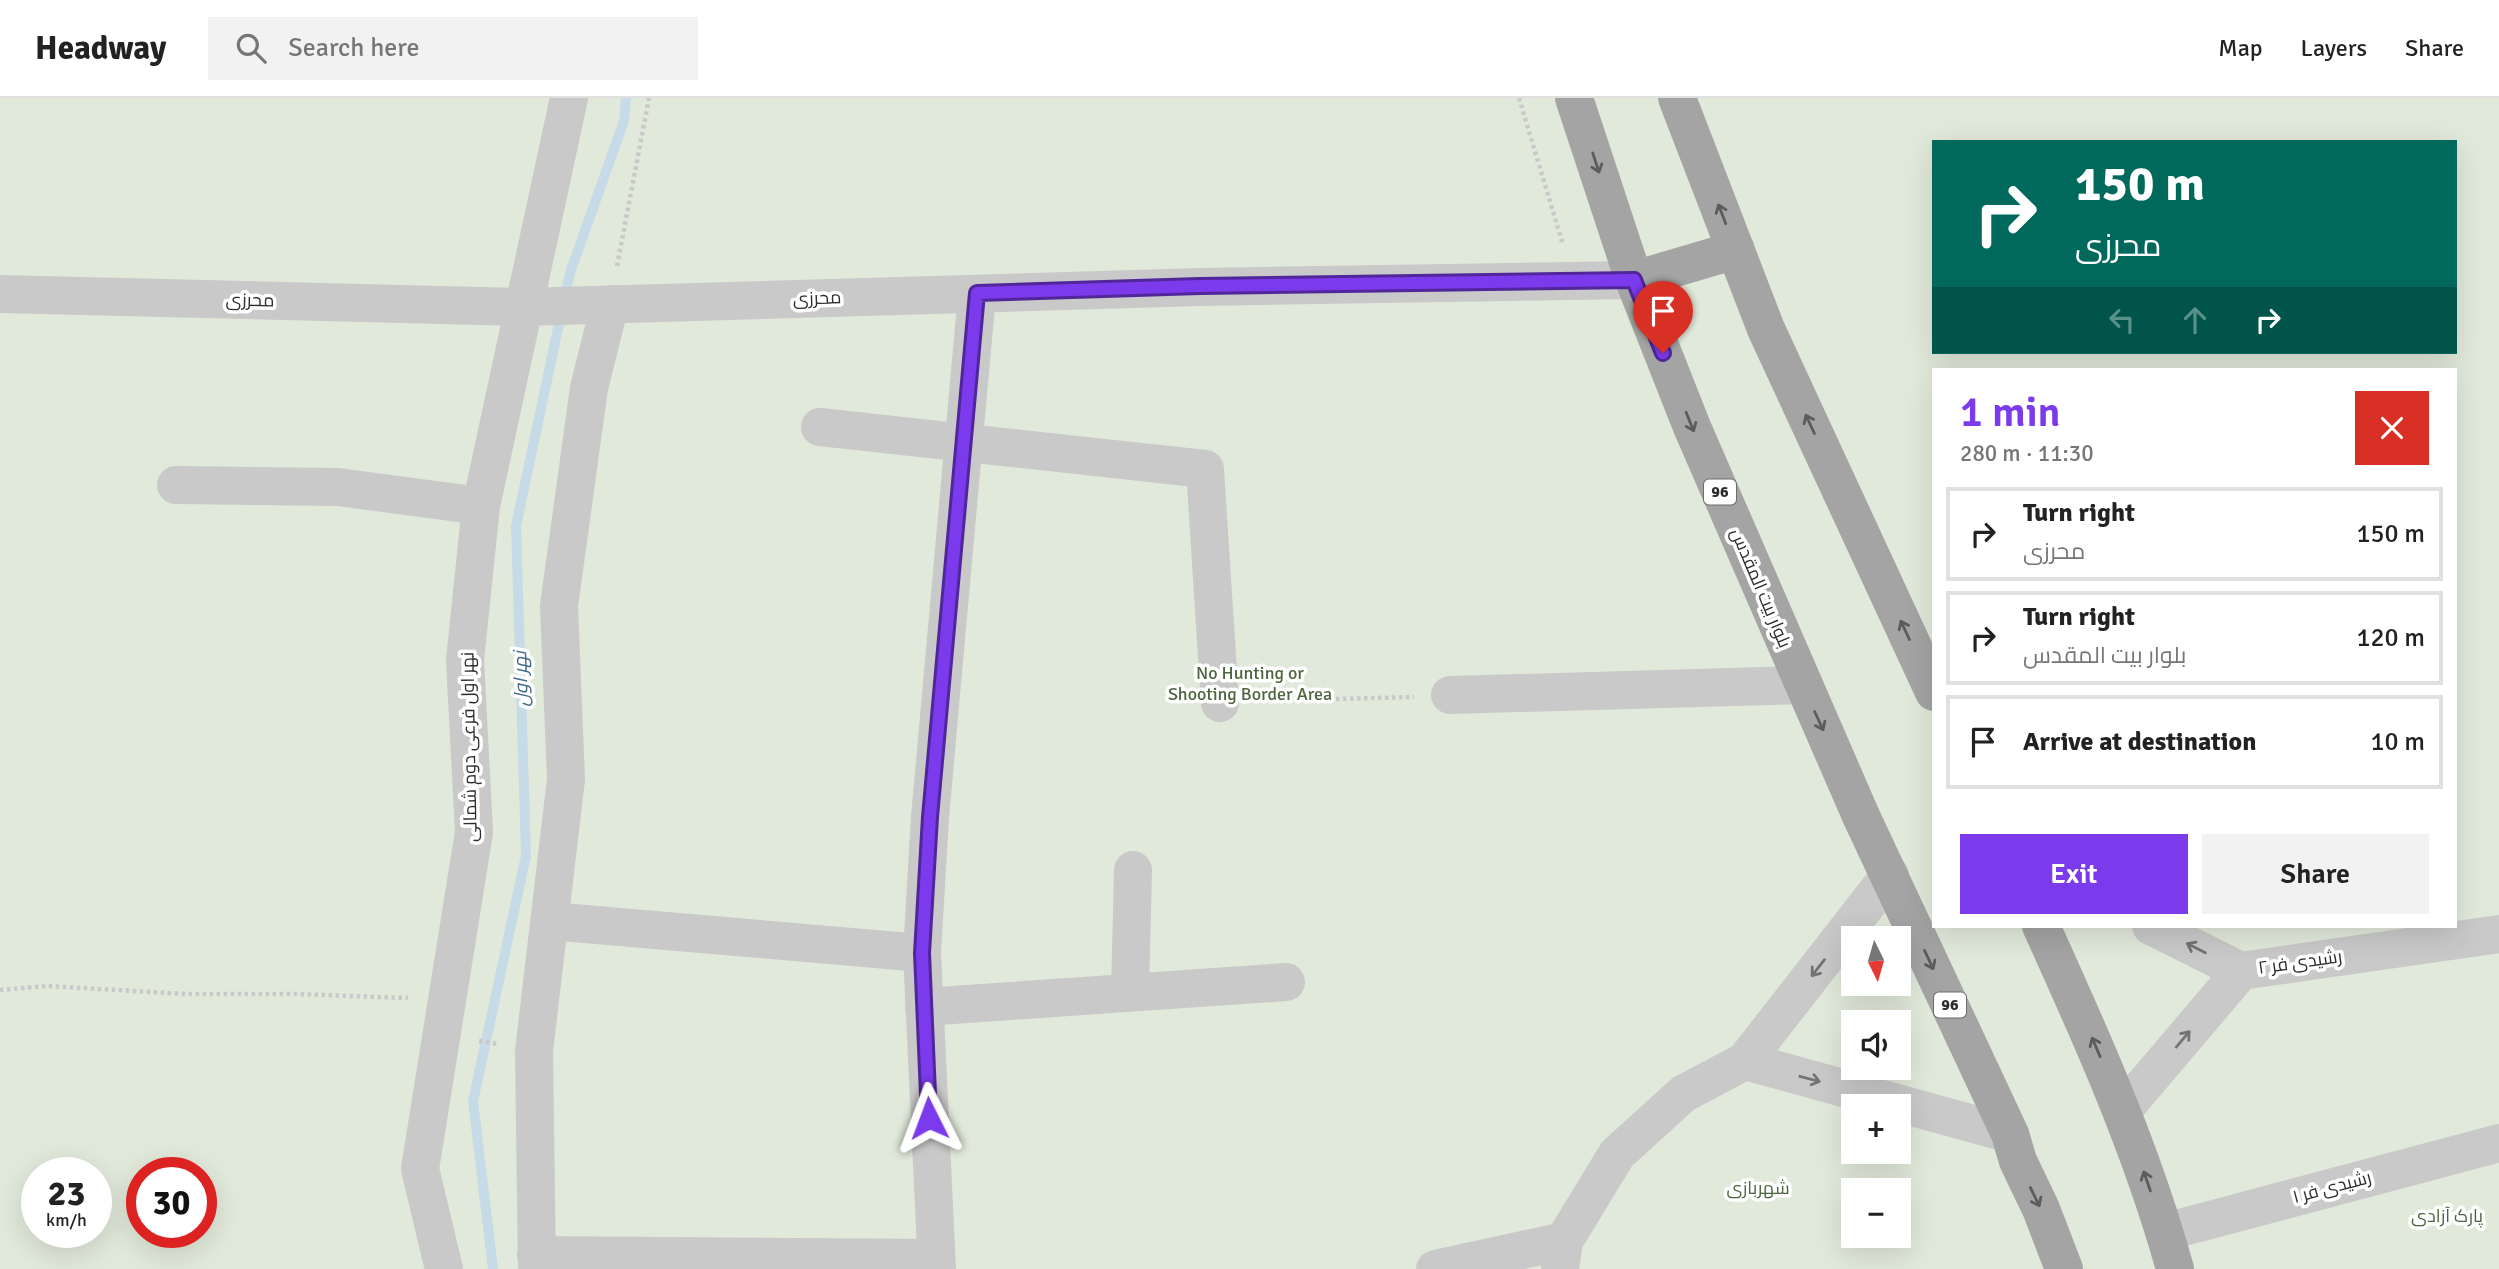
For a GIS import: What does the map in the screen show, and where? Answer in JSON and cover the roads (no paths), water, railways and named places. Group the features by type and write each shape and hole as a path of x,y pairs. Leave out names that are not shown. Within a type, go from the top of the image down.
{"main road":[{"name":"بلوار بیت المقدس","path":"1574,98 1634,280 1692,426 1802,685 1890,876"},
{"path":"1677,98 1766,329 1932,688"},
{"path":"1634,280 1736,250"},
{"name":"96","path":"1890,876 2010,1134 2018,1161 2041,1209 2064,1269"},
{"path":"2042,928 2123,1110 2175,1269"}],"street":[{"name":"نهر اول فرعی دوم شمالی","path":"444,1269 420,1169 474,832 465,660 481,506 533,306 569,98"},
{"name":"محرزی","path":"0,294 533,306 1200,286 1634,280"},
{"path":"598,304 559,606 566,779 534,1051 536,1262 937,1263 922,953 930,817 977,293"},
{"path":"820,427 1205,469 1220,703"},
{"path":"176,485 338,487 481,506"},
{"path":"1450,695 1802,685"},
{"path":"1130,992 1133,870"},
{"path":"1435,1269 1562,1255 1617,1154 1683,1094 1745,1060 1890,876"},
{"path":"550,921 922,953"},
{"path":"2155,928 2241,971"},
{"name":"رشیدی فر ۲","path":"2123,1110 2241,971 2499,934"},
{"path":"924,1007 1286,982"},
{"path":"1745,1060 2010,1134"},
{"path":"2481,1148 2499,1172"},
{"name":"رشیدی فر ۱","path":"2165,1232 2481,1148"}],"waterway":[{"name":"نهر اول","path":"564,298 571,270 624,121 626,98"},
{"name":"نهر اول","path":"493,1269 473,1101 526,856 516,526 561,314"}],"park label":[{"name":"No Hunting or Shooting Border Area","path":"1250,683"},
{"name":"شهربازی","path":"1758,1188"},
{"name":"پارک آزادی","path":"2447,1216"}]}
